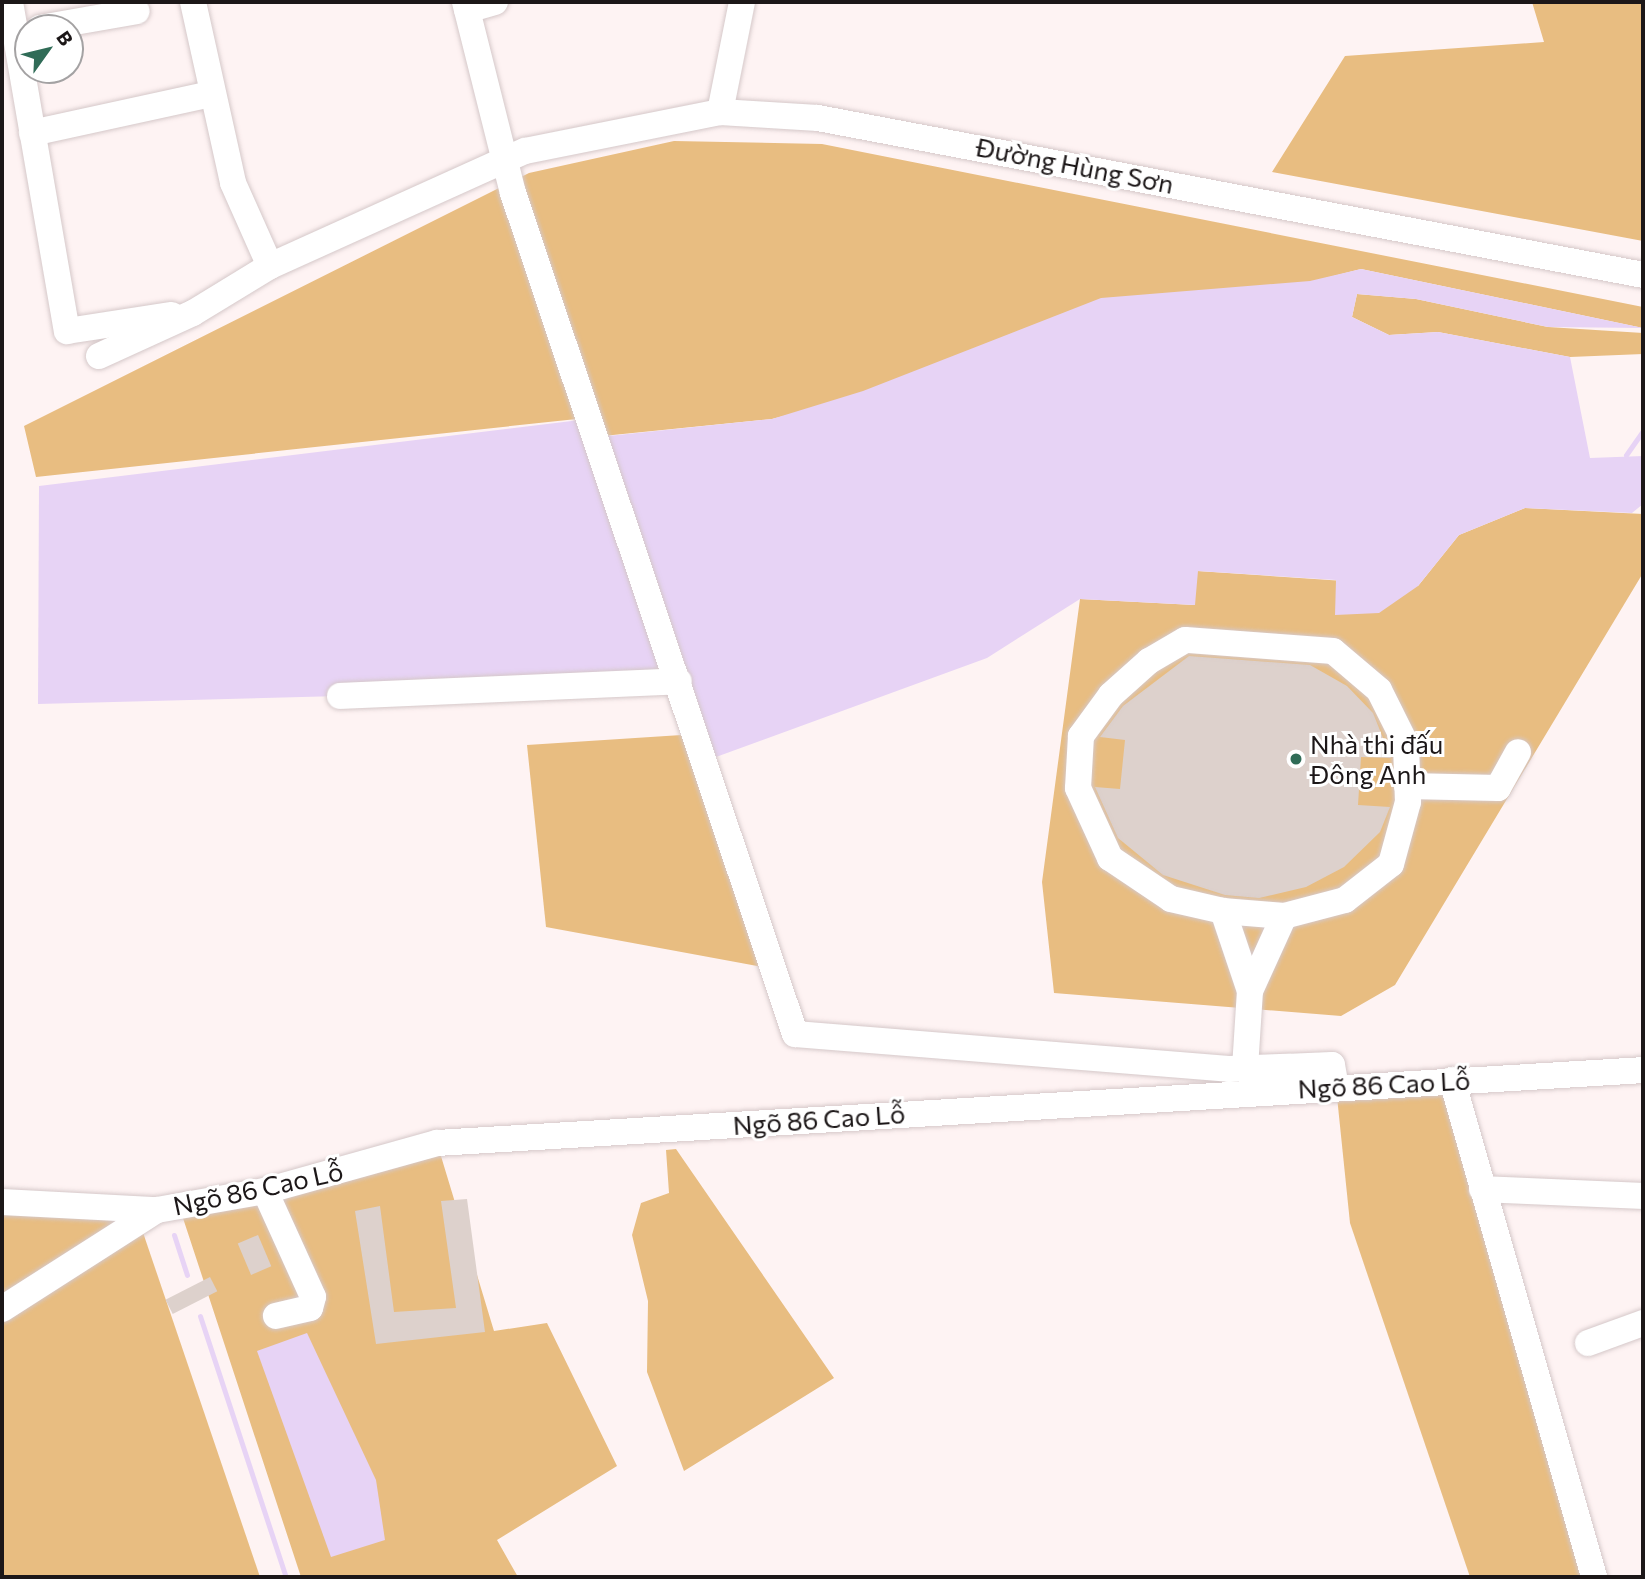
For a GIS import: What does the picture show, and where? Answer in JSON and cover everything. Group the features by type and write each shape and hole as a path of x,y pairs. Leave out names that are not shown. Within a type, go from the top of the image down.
{"street":[{"path":"193,2 211,94 233,183 270,266"},
{"path":"495,2 466,6 506,159 586,418 679,681 795,1034 1245,1068 1332,1065 1336,1087"},
{"path":"720,111 742,2"},
{"path":"84,20 137,10"},
{"path":"27,84 32,133 67,331 193,313"},
{"path":"32,133 211,94"},
{"name":"Đường Hùng Sơn","path":"99,356 193,313 270,266 506,159 544,145 720,111 818,118 1643,275"},
{"path":"1185,640 1333,651 1379,690 1406,744 1408,786 1391,864 1345,900 1283,916 1223,911 1171,899 1110,858 1078,788 1081,736 1149,661 1185,640"},
{"path":"340,695 679,681"},
{"path":"1408,786 1498,788 1518,752"},
{"path":"1223,911 1250,990"},
{"path":"1245,1068 1250,990 1283,916"},
{"name":"Ngõ 86 Cao Lỗ","path":"2,1202 157,1210 265,1191 437,1143 1643,1070"},
{"path":"1452,1080 1594,1577"},
{"path":"1482,1189 1643,1196"},
{"path":"265,1191 313,1297 310,1308 276,1317"},
{"path":"2,1309 157,1210"},
{"path":"1588,1343 1643,1324"}],"shaded area":[{"path":"1532,2 1643,2 1643,241 1272,172 1345,56 1544,42"},
{"path":"674,141 822,144 1643,307 1643,328 1361,269 772,419 593,437 586,418 36,477 24,426 529,173"},
{"path":"1361,269 1643,328 1548,327 1416,299 1357,294 1352,317 1389,335 1438,332 1570,357 1590,458 1643,456 1643,504 1632,513 1525,508 1459,535 1418,586 1379,613 1335,615 1336,580 1198,571 1195,605 1080,599 987,658 716,757 608,436 772,419 863,391 1101,298 1310,281"},
{"path":"1357,294 1416,299 1548,327 1643,333 1643,354 1570,357 1438,332 1389,335 1352,317"},
{"path":"580,420 663,670 340,696 38,704 39,486"},
{"name":"Nhà thi đấu Đông Anh","path":"1525,508 1643,514 1643,573 1395,985 1341,1016 1054,993 1042,882 1080,599 1194,605 1197,571 1418,586 1459,535"},
{"path":"697,734 773,969 546,927 527,745"},
{"path":"1452,1080 1595,1577 1470,1577 1350,1223 1336,1087"},
{"path":"437,1143 494,1331 547,1323 617,1466 497,1540 518,1577 301,1577 179,1206"},
{"path":"676,1149 834,1378 684,1471 647,1372 648,1301 632,1235 641,1203 669,1193 666,1150"},
{"path":"2,1202 135,1209 260,1577 2,1577"},
{"path":"307,1333 376,1480 385,1540 331,1557 257,1351"}],"building":[{"path":"1189,656 1310,665 1347,686 1373,713 1391,758 1361,757 1358,805 1390,807 1380,832 1344,867 1306,887 1259,898 1225,895 1163,875 1118,838 1095,787 1120,789 1125,740 1100,737 1123,706"},
{"path":"467,1199 485,1332 376,1344 355,1211 380,1206 394,1312 456,1308 441,1201"},
{"path":"258,1235 271,1266 251,1275 238,1244"},
{"path":"210,1277 217,1291 173,1314 165,1300"}],"waterway":[{"path":"1626,455 1643,431"},
{"path":"174,1235 187,1275"},
{"path":"200,1316 286,1577"}],"place":[{"name":"Nhà thi đấu Đông Anh","path":"1296,759"}]}
